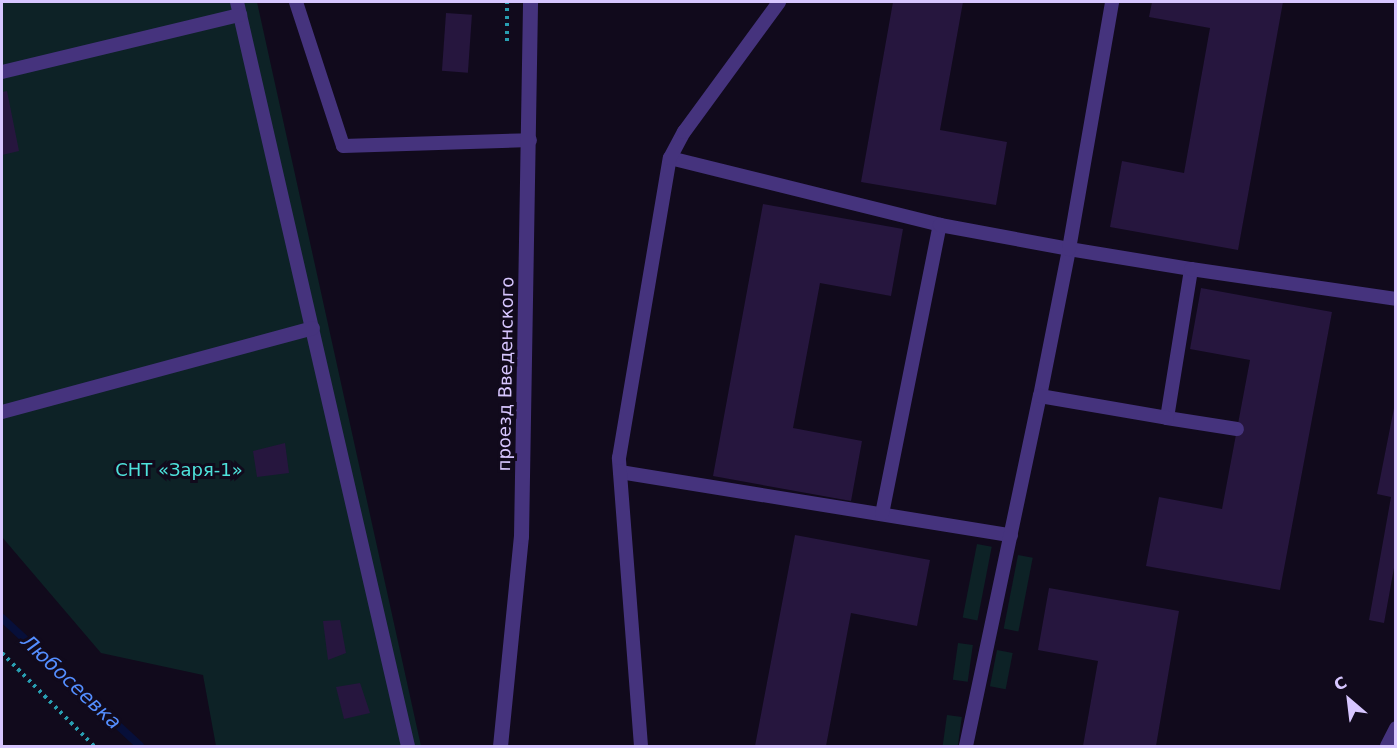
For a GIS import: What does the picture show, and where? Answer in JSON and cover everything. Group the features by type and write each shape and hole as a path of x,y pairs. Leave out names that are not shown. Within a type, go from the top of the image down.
{"street":[{"name":"проезд Введенского","path":"500,747 521,536 530,140 530,2"}],"lane":[{"path":"296,2 343,146 530,140"},
{"path":"641,747 620,472 625,412 670,158 684,132 779,2"},
{"path":"966,747 1069,249 1112,2"},
{"path":"2,72 238,8 314,328 408,747"},
{"path":"670,158 940,225 1191,269 1395,299"},
{"path":"882,514 940,225"},
{"path":"1167,418 1191,269"},
{"path":"2,412 314,328"},
{"path":"1040,396 1237,429"},
{"path":"620,472 1011,535"},
{"path":"1387,747 1395,728"}],"path":[{"path":"2,653 94,747"}],"green space":[{"name":"СНТ «Заря-1»","path":"2,2 257,2 421,746 216,746 203,675 101,653 2,537"},
{"path":"977,544 992,547 977,620 963,618"},
{"path":"1018,555 1033,558 1018,631 1004,629"},
{"path":"958,643 973,645 968,682 953,680"},
{"path":"997,650 1013,653 1006,689 990,686"},
{"path":"947,715 962,717 958,746 943,746"}],"building":[{"path":"893,2 963,2 940,130 1007,142 996,205 861,182"},
{"path":"1152,2 1283,2 1238,250 1110,227 1122,161 1184,173 1210,28 1149,17"},
{"path":"446,13 472,15 468,73 442,71"},
{"path":"7,91 19,151 2,155 2,92"},
{"path":"763,204 903,229 891,296 820,283 793,428 862,441 851,501 713,476"},
{"path":"1201,288 1332,312 1280,590 1146,566 1159,497 1222,509 1250,360 1190,349"},
{"path":"1396,398 1396,557 1384,623 1369,620 1391,497 1377,494"},
{"path":"285,443 289,473 257,477 253,451"},
{"path":"795,535 930,560 917,626 851,613 826,746 755,746"},
{"path":"1049,588 1179,611 1156,746 1083,746 1098,661 1038,650"},
{"path":"340,620 346,653 328,660 323,621"},
{"path":"360,683 370,713 344,719 336,687"}],"waterway":[{"name":"Любосеевка","path":"2,618 140,746"}]}
